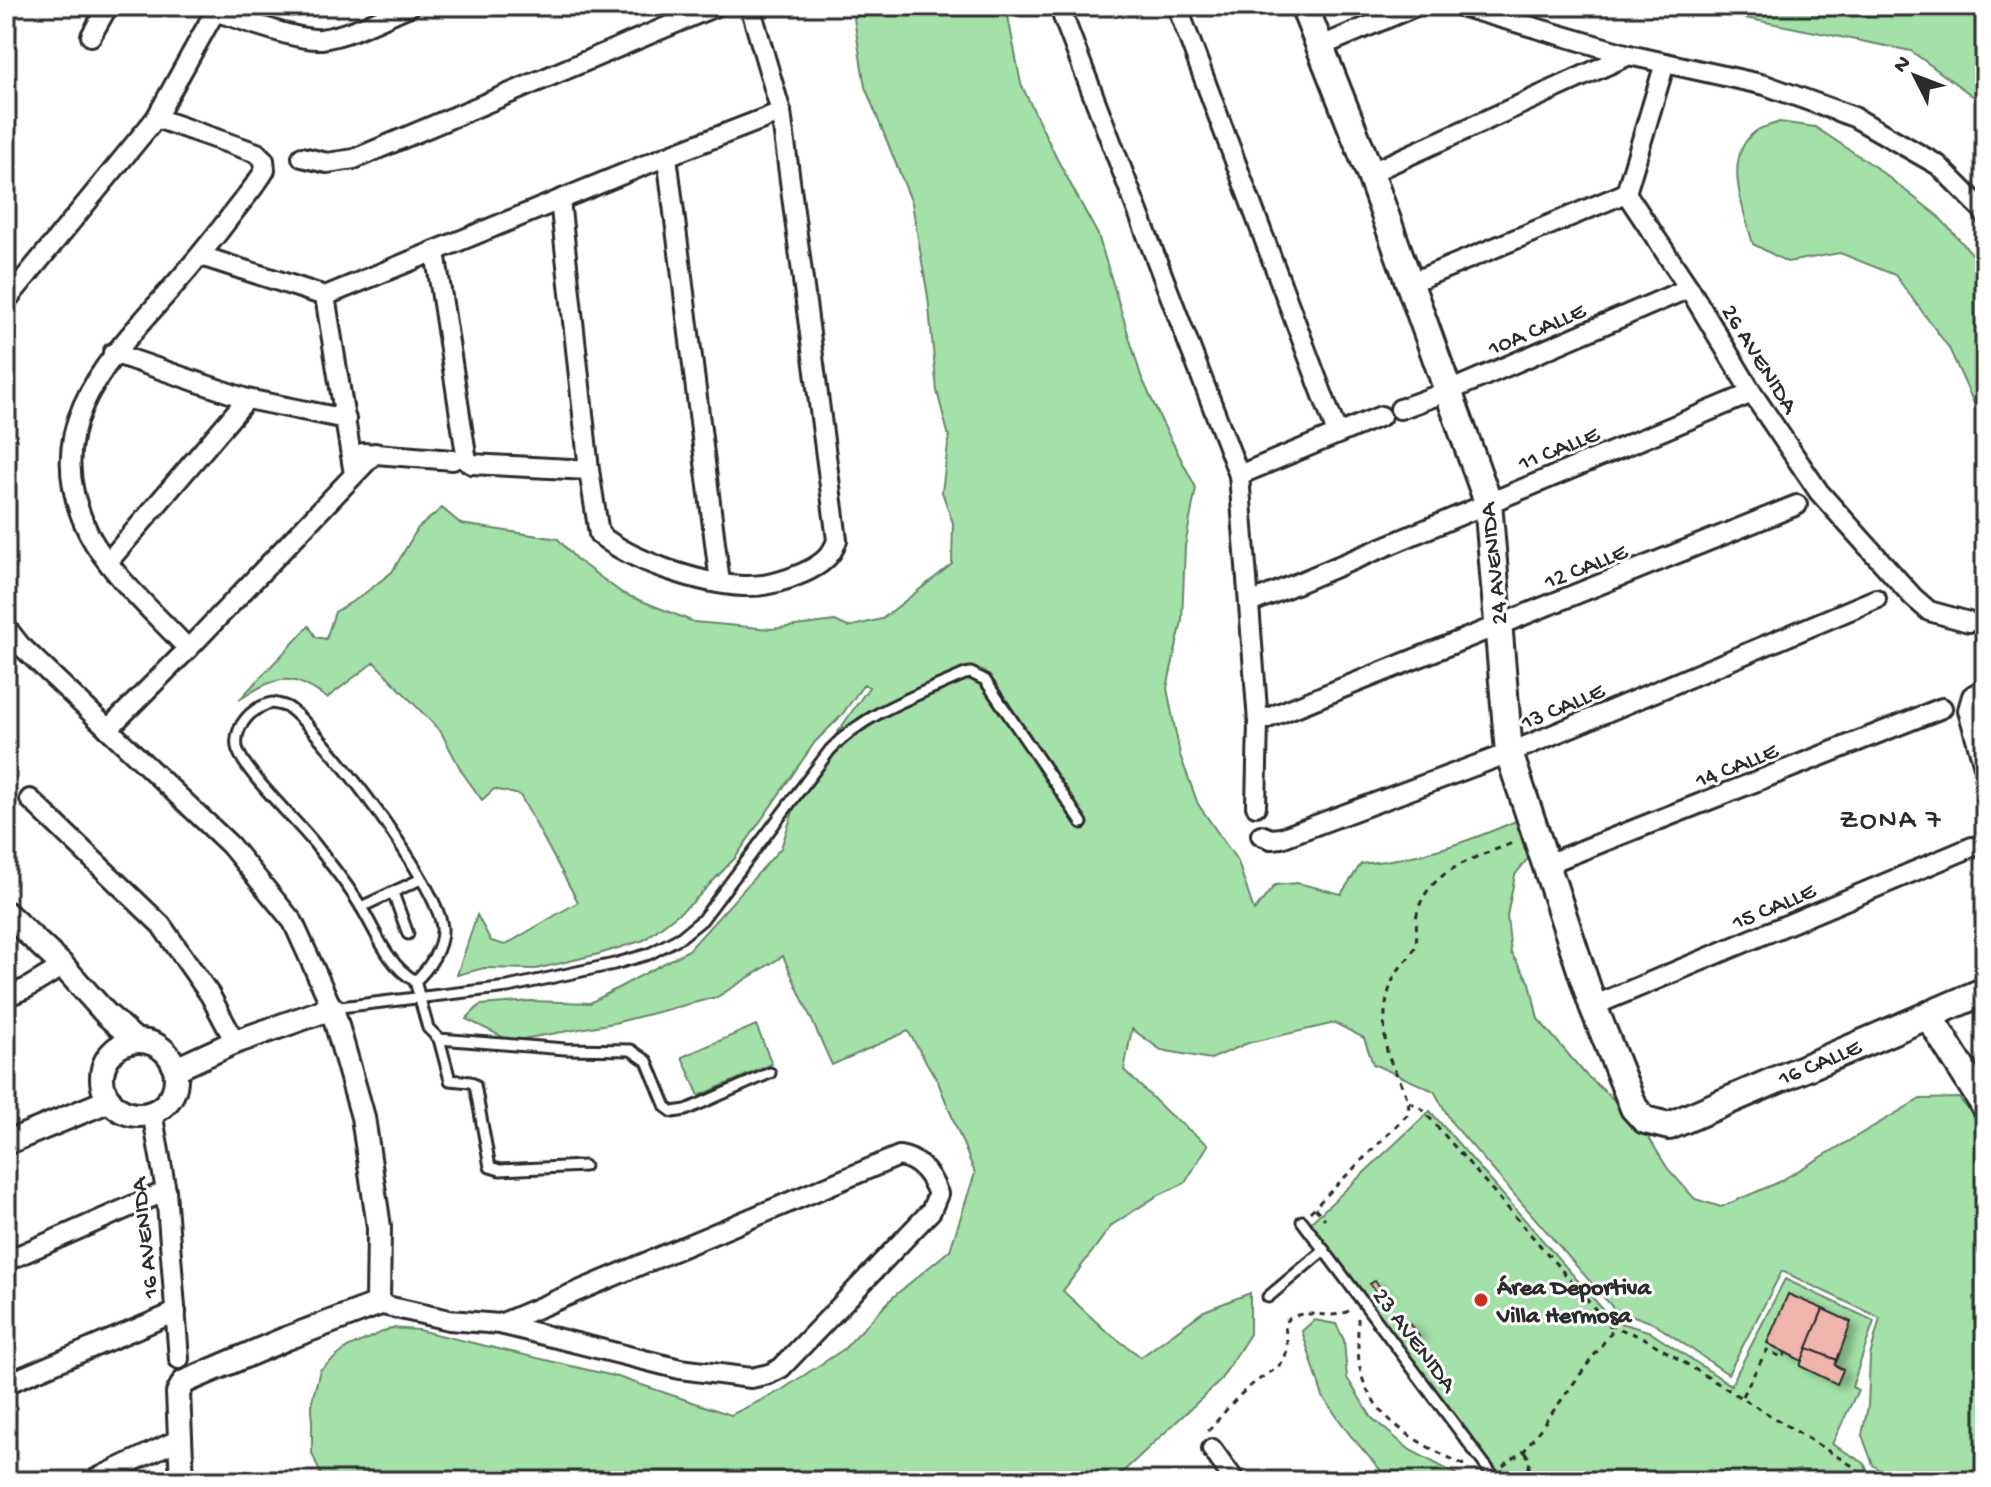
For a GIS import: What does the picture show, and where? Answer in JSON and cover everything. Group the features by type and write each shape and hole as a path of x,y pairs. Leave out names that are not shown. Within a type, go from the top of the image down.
{"main road":[{"name":"24 AVENIDA","path":"1304,6 1370,173 1488,502 1509,753 1593,1006 1634,1108 1653,1123"},
{"name":"16 CALLE","path":"1653,1123 1669,1126 1985,991"},
{"path":"1928,1015 1985,1106"}],"street":[{"path":"91,36 108,6"},
{"path":"6,301 156,118 218,9 304,37 320,39 410,6"},
{"path":"302,157 327,163 354,159 716,6"},
{"path":"560,200 589,470 599,534 646,561 720,583 746,586 774,582 798,575 824,561 837,540 781,112 750,6"},
{"path":"1059,6 1239,475 1258,722 1256,806"},
{"path":"1177,6 1337,433"},
{"path":"1319,47 1416,6"},
{"path":"1460,6 1629,55 1765,85 1854,117 1938,165 1985,215"},
{"path":"1370,173 1629,55"},
{"path":"1410,283 1626,193 1665,63"},
{"path":"201,256 325,296 781,112"},
{"path":"156,118 254,152 265,163 263,173 201,256 113,353 87,394 75,427 71,478 90,536 108,562 188,649"},
{"path":"667,156 720,583"},
{"name":"26 AVENIDA","path":"1626,193 1689,288 1752,393 1819,492 1885,568 1929,611 1969,622"},
{"path":"435,251 467,461 472,464 589,470"},
{"name":"10A CALLE","path":"1400,409 1689,288"},
{"path":"325,296 354,474"},
{"path":"113,353 247,399 346,419"},
{"name":"11 CALLE","path":"1250,603 1752,393"},
{"path":"108,562 247,399"},
{"path":"1239,475 1381,416"},
{"path":"352,452 453,460"},
{"path":"108,729 375,453"},
{"name":"12 CALLE","path":"1258,722 1797,505"},
{"name":"13 CALLE","path":"1261,835 1271,839 1281,838 1509,753 1876,599"},
{"path":"6,627 20,645 230,845 293,922 332,1008 363,1117 379,1227 378,1304"},
{"path":"1985,688 1972,696 1968,710 1985,770"},
{"name":"14 CALLE","path":"1547,864 1942,708"},
{"path":"30,799 161,925 210,995 235,1042"},
{"name":"15 CALLE","path":"1593,1006 1972,847"},
{"path":"6,913 63,966 106,1014 126,1045"},
{"path":"6,997 63,966"},
{"path":"176,1069 235,1042 332,1008"},
{"path":"149,1042 161,1047 176,1069 172,1095 164,1106 141,1115 129,1114 110,1100 102,1079 104,1067 126,1045 149,1042"},
{"path":"6,1143 110,1100"},
{"name":"16 AVENIDA","path":"152,1112 166,1191 179,1359"},
{"path":"182,1481 178,1393 181,1385 285,1339 378,1304 449,1320 500,1324 680,1369 751,1378 769,1374 781,1368 911,1233 931,1211 938,1194 917,1161 899,1156 500,1324"},
{"path":"6,1261 166,1191"},
{"path":"6,1384 176,1312"},
{"path":"91,1481 180,1439"},
{"path":"1212,1449 1235,1481"}],"lane":[{"path":"332,1008 508,987 649,954 681,937 702,920 844,735 890,707 965,674 971,673 985,680 1082,823"},
{"path":"415,981 423,974 437,950 442,928 421,879 391,830 341,763 289,709 272,703 256,709 238,731 237,749 241,759 313,842 361,907 395,966 415,981 428,1028 439,1039 565,1049 631,1050 647,1061 666,1107 673,1112 686,1110 770,1073"},
{"path":"361,907 421,879"},
{"path":"393,893 408,934"},
{"path":"439,1039 450,1080 475,1085 490,1167 500,1170 584,1166"},
{"name":"23 AVENIDA","path":"1302,1221 1495,1478"},
{"path":"1268,1297 1324,1250"}],"path":[{"path":"1302,1221 1408,1114 1409,1102 1389,1060 1384,1029 1393,978 1415,947 1416,922 1424,895 1433,883 1450,870 1535,833"},
{"path":"1409,1102 1422,1109 1609,1325 1644,1338 1856,1468 1860,1481"},
{"path":"1315,1208 1325,1219"},
{"path":"1212,1449 1208,1431 1248,1387 1276,1370 1283,1358 1288,1348 1284,1323 1287,1319 1301,1314 1340,1315 1353,1308"},
{"path":"1357,1314 1360,1370 1375,1405 1423,1443 1473,1468"},
{"path":"1495,1478 1524,1451 1615,1327"},
{"path":"1741,1398 1767,1350 1783,1358 1785,1352"},
{"path":"1524,1451 1530,1460 1529,1481"}],"green space":[{"path":"852,6 1006,6 1021,84 1098,235 1141,376 1196,488 1185,546 1182,621 1167,688 1180,755 1198,804 1238,862 1254,911 1275,885 1298,883 1341,894 1361,864 1441,849 1518,820 1532,853 1515,875 1507,916 1511,953 1530,983 1538,1019 1586,1075 1649,1138 1668,1169 1695,1199 1721,1207 1777,1183 1920,1099 1959,1098 1985,1130 1985,1481 1894,1481 1873,1465 1862,1435 1868,1406 1870,1356 1880,1318 1782,1271 1728,1374 1653,1323 1614,1309 1452,1123 1434,1091 1373,1064 1364,1038 1335,1023 1248,1043 1211,1059 1161,1050 1132,1029 1124,1070 1169,1114 1208,1145 1185,1183 1157,1196 1112,1225 1063,1291 1105,1330 1141,1357 1204,1311 1250,1293 1250,1334 1219,1382 1113,1481 323,1480 312,1453 312,1401 320,1370 347,1348 391,1328 418,1330 618,1377 731,1415 780,1391 844,1349 893,1297 950,1250 975,1173 938,1082 908,1031 832,1065 783,956 717,997 614,1023 511,1041 466,1019 480,1005 531,1001 590,1003 689,950 781,848 802,784 869,687 864,684 841,716 815,742 735,858 692,903 644,940 536,969 484,968 457,975 477,915 491,941 505,945 578,902 520,795 494,789 482,800 462,772 441,732 374,662 327,698 303,684 283,680 264,685 239,700 309,626 316,637 326,639 335,612 392,572 418,528 442,508 461,524 558,539 576,559 622,593 694,622 771,629 835,621 848,627 882,619 952,564 953,523 942,492 949,437 937,391 928,297 912,203 865,87"},
{"path":"1684,6 1985,6 1985,105 1911,51"},
{"path":"1779,122 1815,127 1874,166 1938,216 1985,268 1985,416 1977,410 1949,348 1895,275 1840,253 1787,262 1753,244 1741,200 1737,169 1745,142 1761,128"},
{"path":"756,1025 772,1064 699,1096 682,1057"},
{"name":"Área Deportiva Villa Hermosa","path":"1430,1111 1613,1321 1648,1331 1731,1385 1785,1279 1874,1321 1852,1387 1858,1390 1832,1444 1864,1463 1872,1481 1503,1481 1309,1224"},
{"path":"1314,1320 1336,1324 1344,1340 1347,1378 1372,1418 1410,1450 1469,1481 1390,1481 1350,1435 1323,1397 1302,1331"}],"building":[{"path":"1375,1281 1386,1295 1381,1298 1370,1284"},
{"path":"1788,1294 1823,1309 1802,1361 1767,1343"},
{"path":"1823,1309 1851,1322 1837,1360 1807,1348"},
{"path":"1408,1322 1419,1336 1413,1340 1403,1326"},
{"path":"1807,1348 1837,1360 1835,1365 1843,1370 1837,1384 1800,1366"}],"place":[{"name":"Área Deportiva Villa Hermosa","path":"1481,1300"}],"district":[{"name":"ZONA 7","path":"1891,817"}]}
